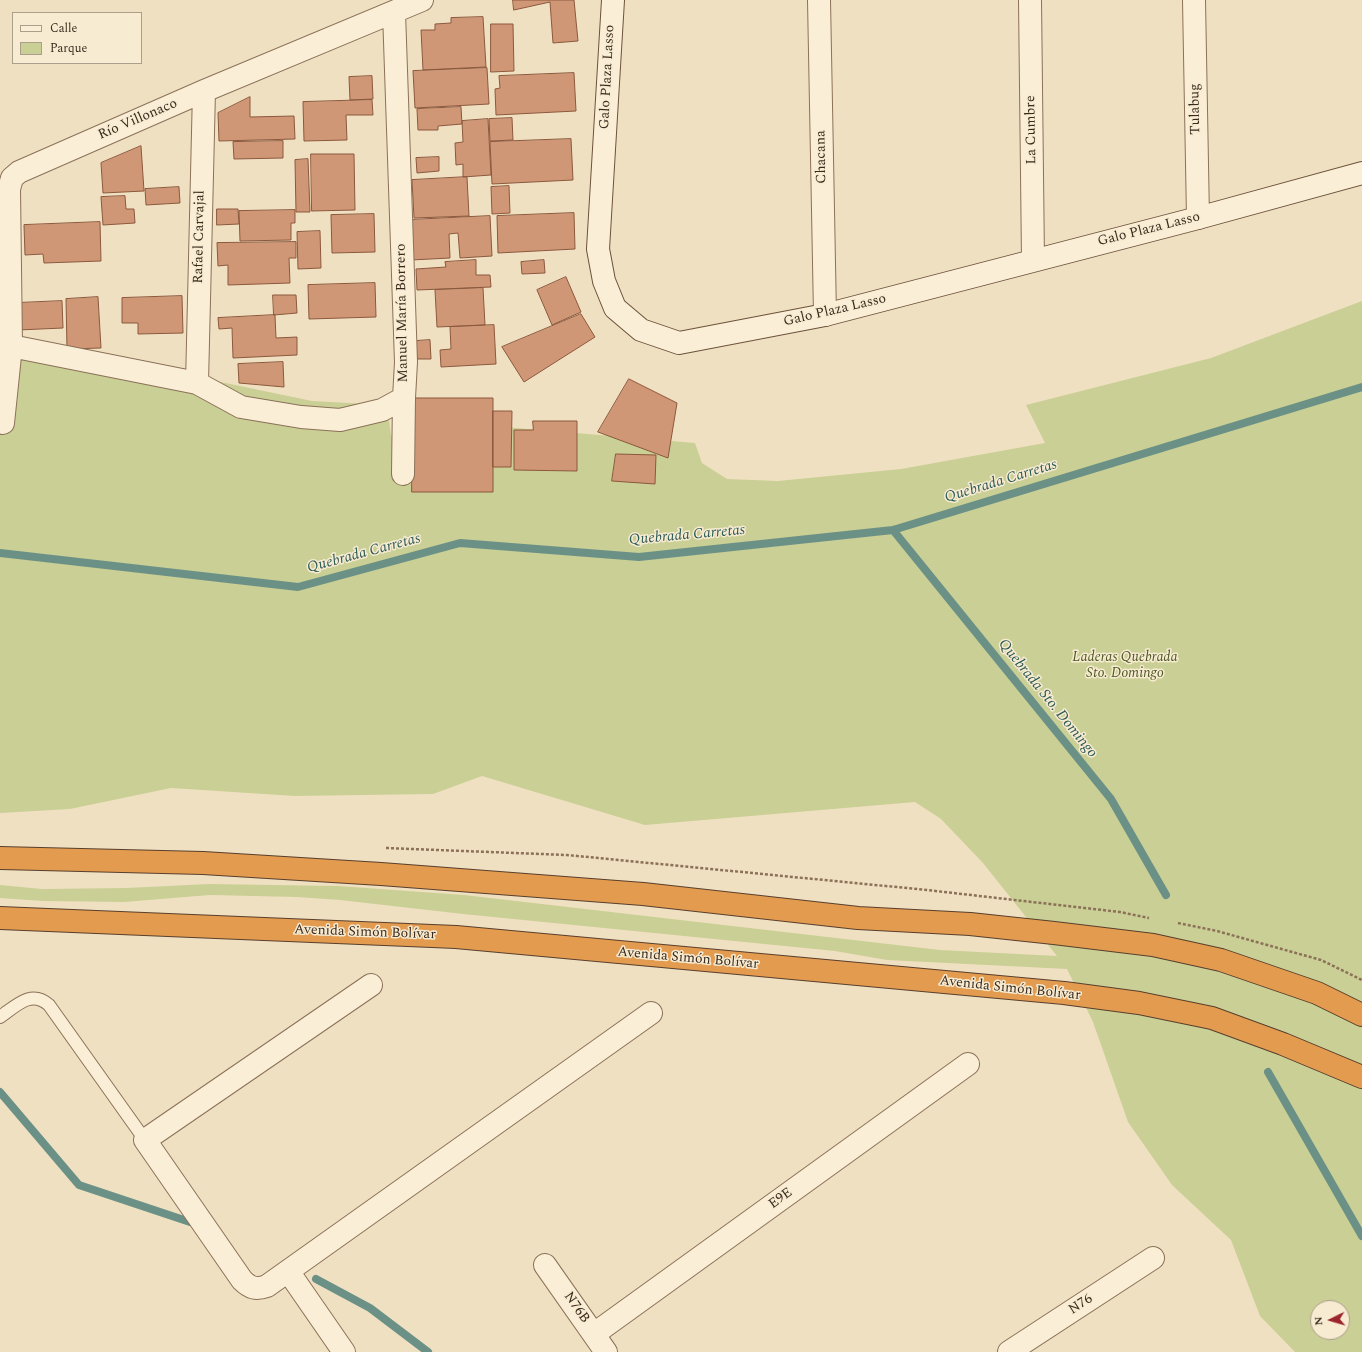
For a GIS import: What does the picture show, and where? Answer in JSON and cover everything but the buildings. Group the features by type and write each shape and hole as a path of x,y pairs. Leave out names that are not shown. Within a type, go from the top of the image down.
{"highway":[{"path":"0,858 203,863 405,876 643,894 858,918 970,924 1054,933 1153,945 1221,960 1317,993 1362,1015"},
{"name":"Avenida Simón Bolívar","path":"0,918 456,937 1064,993 1139,1003 1212,1018 1283,1044 1362,1077"}],"street":[{"name":"Río Villonaco","path":"11,346 9,189 12,178 19,172 204,91 422,0"},
{"name":"Galo Plaza Lasso","path":"613,0 598,250 604,280 615,308 641,330 679,343 825,315 1198,218 1362,173"},
{"name":"Chacana","path":"819,0 825,315"},
{"name":"La Cumbre","path":"1030,0 1033,260"},
{"name":"Tulabug","path":"1194,0 1198,218"},
{"name":"Manuel María Borrero","path":"11,346 197,383 241,407 301,417 340,420 382,410 404,398 406,362 394,12"},
{"name":"Rafael Carvajal","path":"197,383 204,91"},
{"path":"3,423 11,346"},
{"path":"402,474 404,398"},
{"path":"371,984 145,1140 242,1280 249,1287 258,1289 267,1286 651,1012"},
{"name":"E9E","path":"594,1334 968,1064"},
{"name":"N76","path":"1009,1352 1153,1258"},
{"name":"N76B","path":"545,1265 606,1352"},
{"path":"288,1271 344,1352"}],"lane":[{"path":"0,1017 26,999 35,997 43,1000 49,1005 145,1140"}],"path":[{"path":"1217,931 1322,960 1362,980"}],"green space":[{"name":"Laderas Quebrada Sto. Domingo","path":"1362,301 1362,1352 1295,1352 1260,1316 1231,1240 1172,1185 1128,1122 1093,1022 1067,969 887,960 835,951 463,914 340,900 297,897 210,895 124,902 43,901 0,898 0,885 42,889 126,888 209,884 338,886 464,895 940,950 1057,956 983,863 941,819 915,802 645,825 482,776 433,794 295,796 171,788 70,809 0,813 0,336 312,401 387,405 391,436 408,436 504,427 695,443 702,463 727,479 778,481 901,469 1045,443 1026,405 1211,358"}],"waterway":[{"name":"Quebrada Carretas","path":"0,553 298,587 460,543 639,557 893,530 1362,387"},
{"name":"Quebrada Sto. Domingo","path":"893,530 1111,799 1166,895"},
{"name":"Quebrada Sto. Domingo","path":"1268,1072 1362,1236"},
{"path":"0,1092 79,1185 190,1222"},
{"path":"316,1279 370,1308 428,1352"}]}
